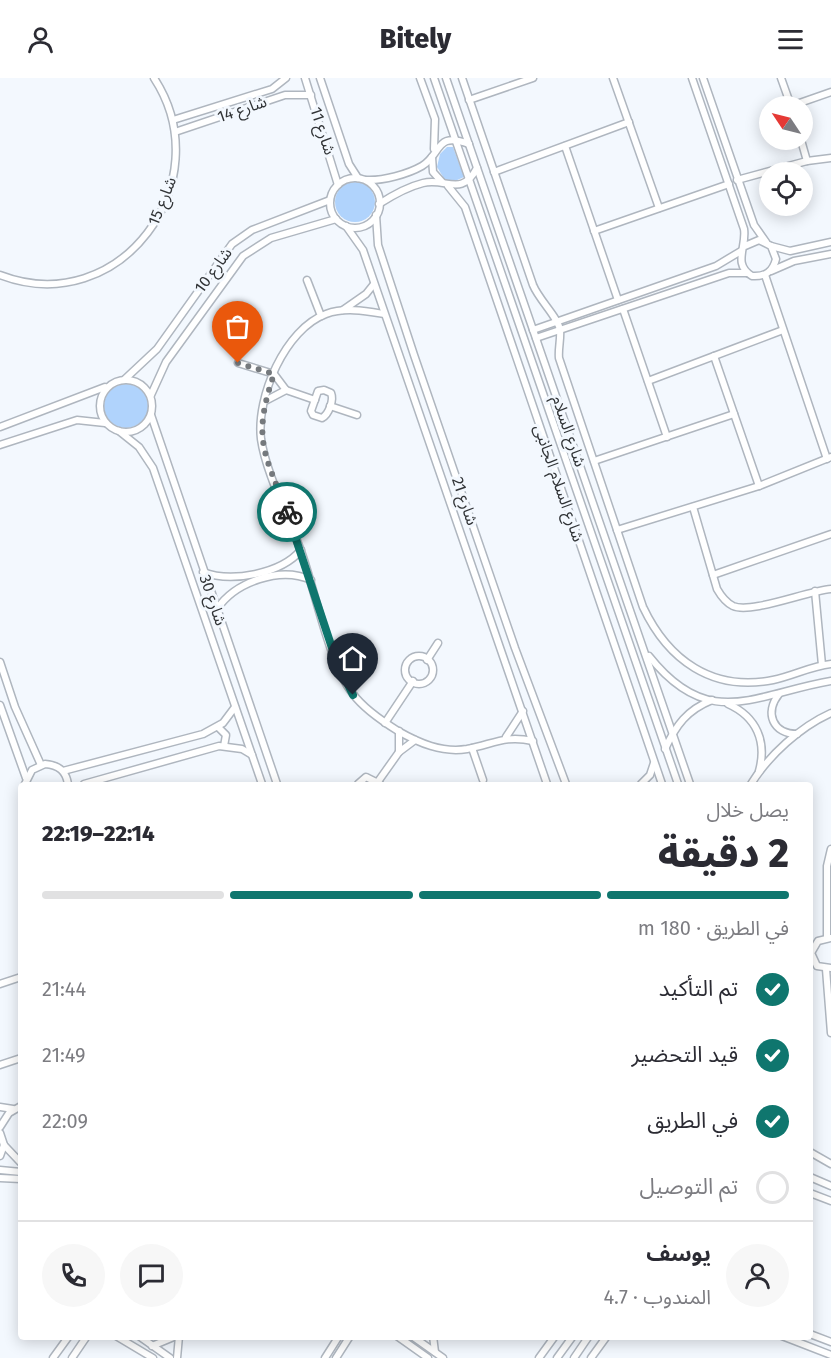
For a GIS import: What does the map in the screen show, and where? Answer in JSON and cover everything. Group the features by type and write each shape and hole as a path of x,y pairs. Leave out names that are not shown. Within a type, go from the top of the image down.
{"street":[{"name":"شارع 15","path":"0,275 43,285 72,282 105,271 132,253 151,230 163,207 174,174 175,132 165,98 154,78"},
{"name":"شارع 14","path":"173,120 272,88 286,78"},
{"name":"شارع 11","path":"305,78 338,185"},
{"name":"شارع 11","path":"320,78 349,164 361,179"},
{"path":"420,78 428,96 436,128 433,154"},
{"name":"شارع السلام","path":"434,78 677,782"},
{"name":"شارع السلام","path":"446,78 689,782"},
{"path":"462,78 537,295 557,322 560,330 559,358 653,628 667,647 685,663 706,674 728,681 750,683 792,676 831,663"},
{"path":"469,100 533,78"},
{"path":"613,78 659,208"},
{"path":"692,78 744,229 742,267 752,276 768,273 794,261 831,254"},
{"path":"617,530 759,486 829,458 783,330 768,273 776,259 769,244 754,225 703,78"},
{"path":"781,78 787,96"},
{"path":"428,96 438,91"},
{"path":"813,98 831,92"},
{"name":"شارع 14","path":"175,132 285,95 311,95"},
{"path":"494,172 629,122"},
{"path":"361,179 377,192 380,204 376,215 366,225 346,226 336,219 330,200 338,185 345,180 388,177 421,166 443,143 455,140 469,144"},
{"path":"565,146 618,300"},
{"path":"804,150 807,161"},
{"name":"شارع السلام الجانبى","path":"433,154 433,172 465,207 661,782"},
{"path":"737,180 807,161 831,158"},
{"path":"380,204 400,191 422,183 445,185 468,180 477,168"},
{"path":"594,231 729,184"},
{"name":"شارع 10","path":"125,379 157,349 232,244 252,230 330,200"},
{"name":"شارع 21","path":"376,215 376,235 381,254 502,608 565,782"},
{"name":"شارع 10","path":"151,395 162,367 243,256 271,238 336,219"},
{"name":"شارع 21","path":"346,226 363,250 546,782"},
{"path":"476,240 488,236"},
{"path":"533,330 716,266 751,242 769,244 790,251 831,242"},
{"path":"536,338 729,273 747,273"},
{"path":"307,280 321,316"},
{"path":"374,284 366,294 342,310 321,316 302,328 292,339 274,374 261,419 265,455 301,550 343,679 353,695 385,723 416,740 447,750 472,748 506,737 533,741"},
{"path":"623,309 667,437"},
{"path":"342,310 384,314"},
{"path":"648,381 783,330"},
{"path":"714,356 759,486"},
{"path":"238,363 274,374 286,390 315,400"},
{"path":"0,427 125,379 145,386 151,395 151,415 141,428 119,431 105,423 77,420 0,445"},
{"path":"105,423 100,407 104,392 109,386"},
{"path":"265,402 286,390"},
{"path":"321,390 331,393 333,398 325,417 315,416 311,411 315,400 321,390"},
{"path":"330,406 357,416"},
{"path":"418,414 433,409"},
{"path":"594,461 734,414"},
{"name":"شارع 30","path":"151,415 276,782"},
{"name":"شارع 30","path":"119,431 139,447 153,468 261,782"},
{"path":"693,507 713,575 723,599 733,606 744,609 831,589"},
{"path":"713,575 831,534"},
{"path":"203,572 214,576 238,578 288,562 301,550"},
{"path":"217,609 223,600 242,585 288,574 311,580"},
{"path":"815,591 822,665"},
{"path":"489,612 502,608"},
{"path":"427,660 438,643"},
{"path":"646,652 661,671 680,686 741,710 754,723 758,731 763,757 758,775"},
{"path":"413,655 420,655 427,660 433,665 435,671 422,686 404,673 413,655"},
{"path":"0,662 15,707 40,765"},
{"path":"385,723 413,681"},
{"path":"724,703 761,700 779,693 831,681"},
{"path":"779,693 770,711 772,721 778,729 787,734 797,734"},
{"path":"665,749 673,731 689,711 712,700"},
{"path":"0,705 26,781"},
{"path":"63,771 203,734 218,727 235,707"},
{"path":"506,737 523,711"},
{"path":"753,782 797,734 831,713"},
{"path":"218,727 226,735 224,746"},
{"path":"399,731 399,752"},
{"path":"380,782 399,752 416,740"},
{"path":"91,782 224,746 242,749 252,755"},
{"path":"472,748 483,780"},
{"path":"644,782 655,763"},
{"path":"26,781 32,770 40,765 55,765 63,771 67,782"},
{"path":"360,782 366,777 375,782"},
{"path":"813,946 818,941 829,938 830,899 827,866 831,849"},
{"path":"813,961 817,966 828,969 831,1034"},
{"path":"2,982 18,978"},
{"path":"1,1064 18,1059"},
{"path":"0,1107 13,1109 18,1107"},
{"path":"0,1126 13,1109"},
{"path":"0,1133 4,1145 18,1160"},
{"path":"0,1156 4,1145"},
{"path":"813,1153 827,1159 831,1164"},
{"path":"0,1170 18,1172"},
{"path":"0,1178 18,1179"},
{"path":"813,1178 831,1186"},
{"path":"813,1194 831,1201"},
{"path":"813,1335 831,1342"},
{"path":"53,1358 66,1340"},
{"path":"72,1358 86,1340"},
{"path":"123,1340 153,1358"},
{"path":"144,1340 170,1358"},
{"path":"152,1346 167,1340"},
{"path":"177,1340 177,1358"},
{"path":"326,1358 337,1340"},
{"path":"336,1358 347,1340"},
{"path":"403,1340 428,1358"},
{"path":"417,1340 443,1358"},
{"path":"434,1340 435,1353"},
{"path":"539,1358 552,1340"},
{"path":"557,1358 570,1340"},
{"path":"574,1358 586,1340"},
{"path":"591,1358 605,1340"},
{"path":"792,1340 831,1355"}],"shaded area":[{"path":"447,147 453,147 464,177 455,181 445,180 437,167 440,154"},
{"path":"355,182 363,183 369,188 374,194 374,210 369,216 363,221 355,222 347,221 341,216 336,210 335,202 336,194 341,188 347,183"},
{"path":"126,384 142,390 148,406 142,422 126,428 110,422 104,406 110,390"}],"way so far":[{"path":"238,363 274,374 261,419 261,438 265,455 287,512"}],"route":[{"path":"287,512 336,660 343,679 353,695"}]}
